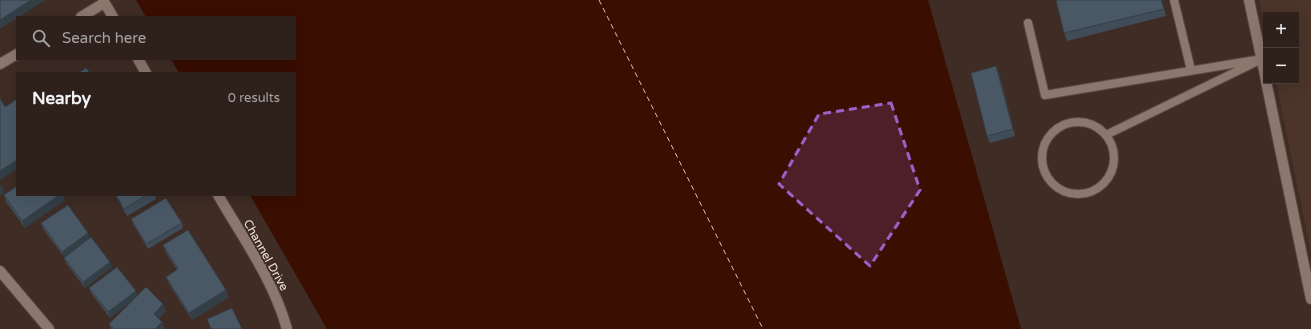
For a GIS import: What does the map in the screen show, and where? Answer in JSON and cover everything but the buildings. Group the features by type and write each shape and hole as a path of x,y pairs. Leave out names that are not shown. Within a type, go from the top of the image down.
{"street":[{"path":"1250,0 1263,64"},
{"path":"82,16 103,1 112,16"},
{"path":"0,64 16,55"},
{"path":"139,60 145,72"},
{"path":"1267,84 1311,299"},
{"name":"Channel Drive","path":"219,196 267,280 283,315 287,329"},
{"path":"0,271 49,329"}],"lane":[{"path":"1174,0 1191,70"},
{"path":"1028,23 1045,94 1262,59"},
{"path":"1106,135 1262,59"},
{"path":"1072,122 1085,122 1097,126 1106,135 1113,146 1115,158 1112,170 1106,181 1096,189 1084,194 1073,194 1062,190 1053,184 1046,175 1042,164 1042,153 1045,142 1052,133 1061,126 1072,122"}],"highlighted area":[{"path":"891,103 920,190 870,266 779,184 819,114"}],"shaded area":[{"path":"136,0 928,0 1021,329 327,329 251,196 296,196 296,72 178,72 172,60 296,60 296,16 145,16"},
{"path":"1259,0 1311,0 1311,253 1277,84 1299,84 1299,12 1263,12 1263,18"}],"ferry route":[{"path":"599,0 763,329"}]}
